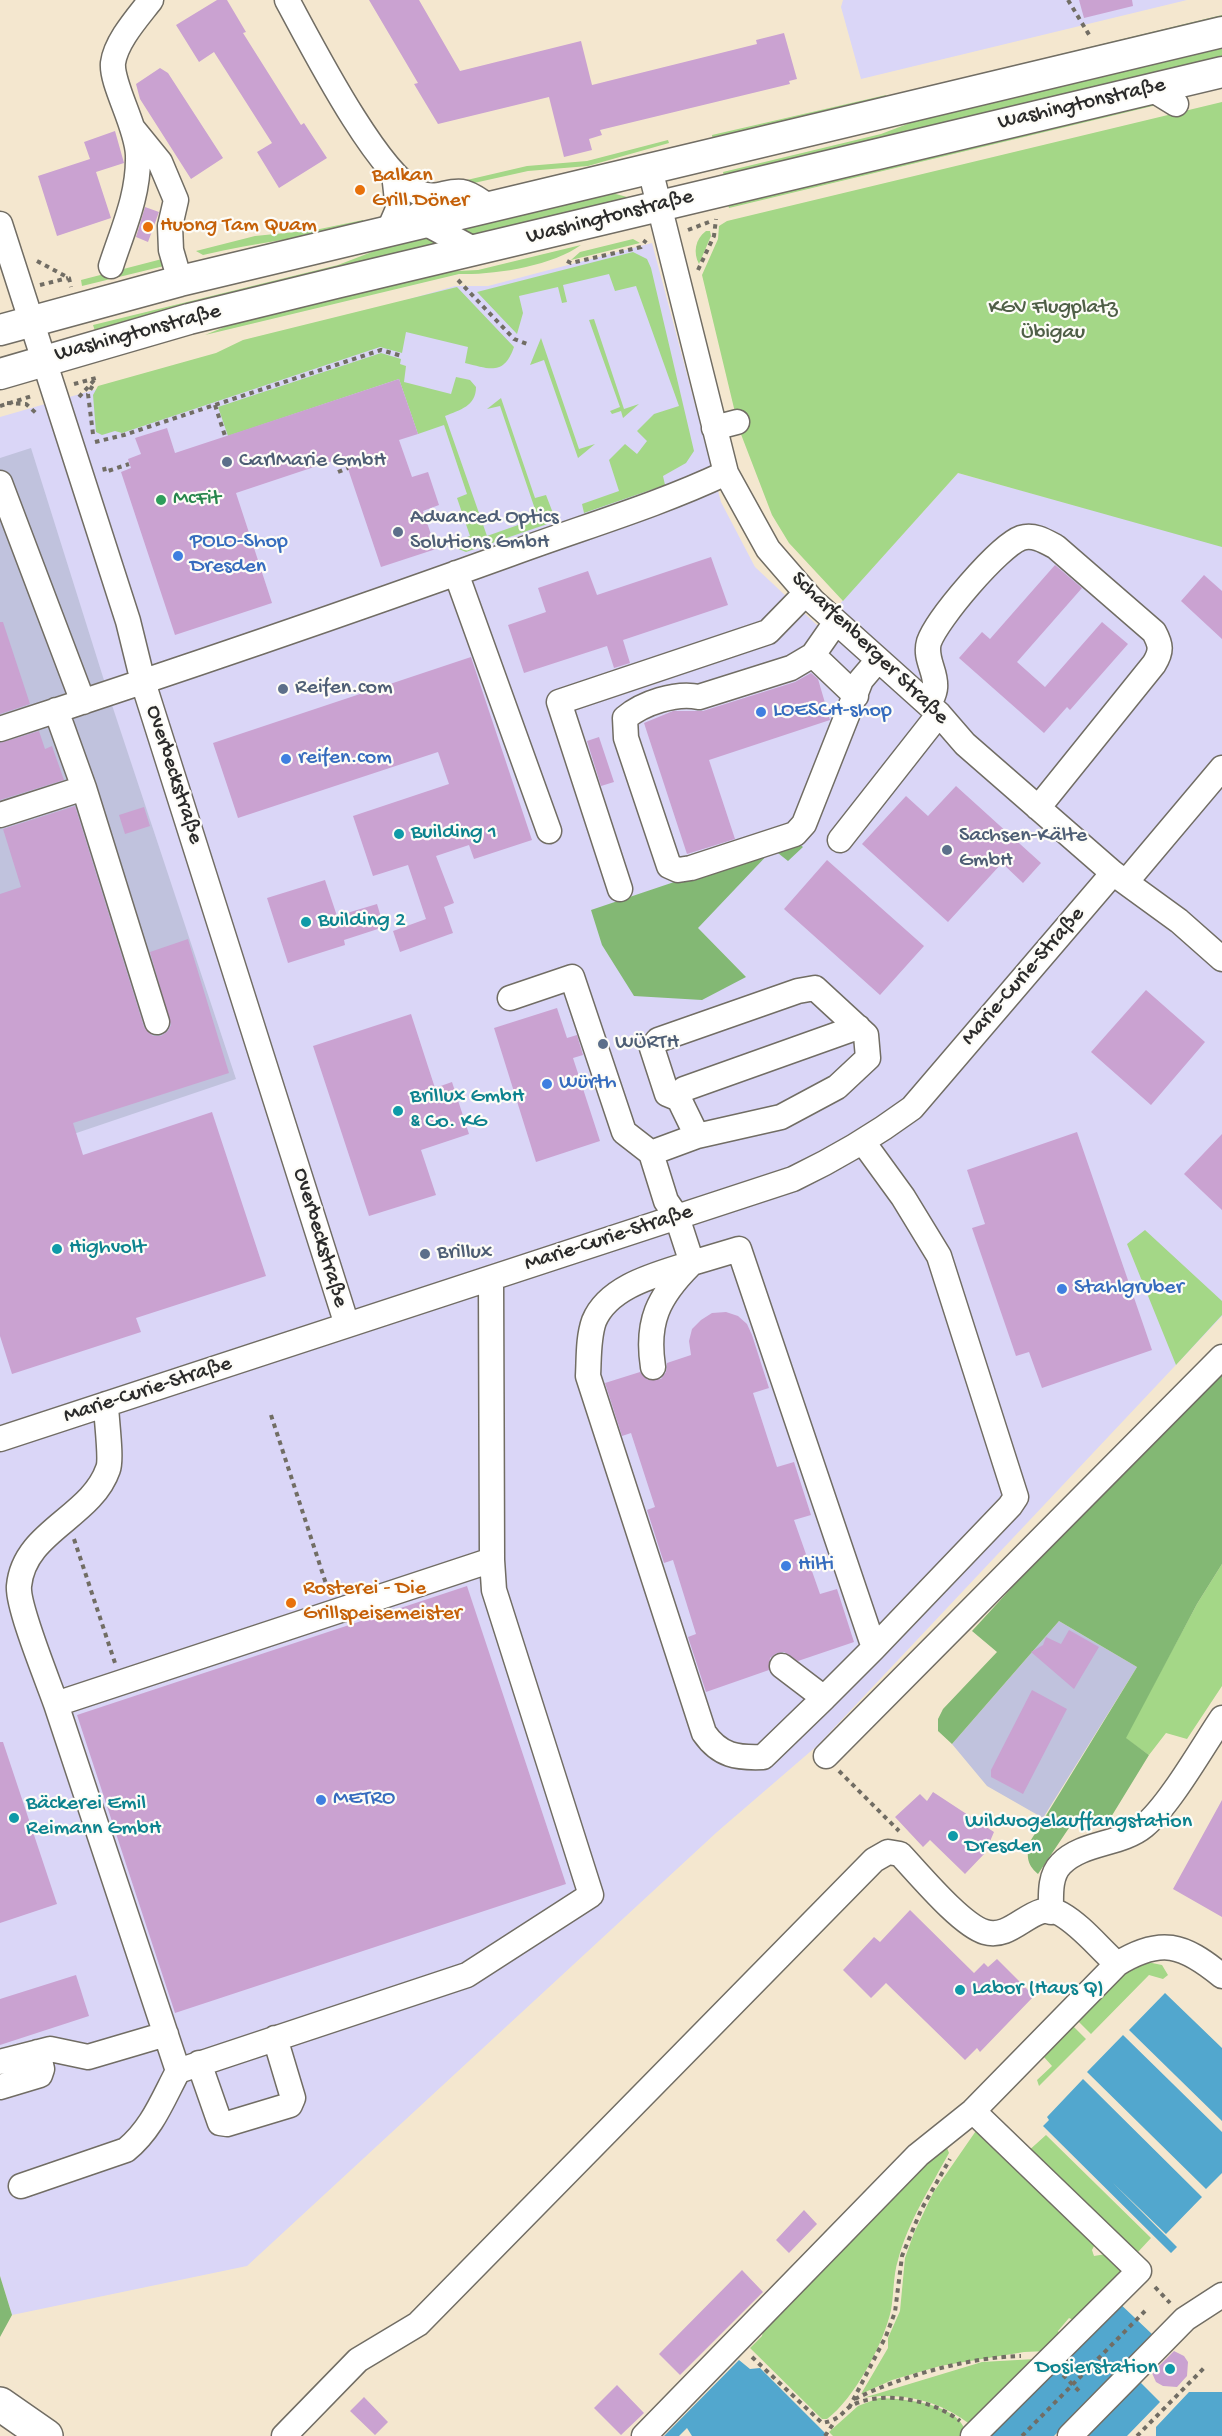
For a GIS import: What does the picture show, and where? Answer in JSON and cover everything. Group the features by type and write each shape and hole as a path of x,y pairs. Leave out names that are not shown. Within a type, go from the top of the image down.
{"highway":[{"path":"0,2404 46,2436"}],"main road":[{"name":"Washingtonstraße","path":"0,330 180,281 1222,32"},
{"name":"Washingtonstraße","path":"0,374 201,316 1222,72"}],"street":[{"path":"111,266 132,206 138,179 138,152 133,128 115,78 113,62 132,24 151,0"},
{"path":"287,0 365,135 394,174 425,223 477,251"},
{"path":"1150,88 1176,104"},
{"path":"133,128 160,162 176,200 170,226 171,250 180,281"},
{"name":"Scharfenberger Straße","path":"650,170 682,292 726,425 726,473 768,549 806,593 934,710 965,744 1120,878 1179,921 1222,959"},
{"path":"394,174 416,191 434,197 463,192 490,207"},
{"path":"388,232 398,210 394,174"},
{"name":"Overbeckstraße","path":"0,224 128,621 143,681 346,1325"},
{"path":"0,729 670,499 726,473"},
{"path":"0,483 83,702"},
{"path":"840,840 934,710 935,687 927,655 929,642 946,613 1000,552 1021,538 1038,537 1056,547 1154,632 1161,645 1160,655 1154,664 1038,808"},
{"path":"456,573 549,831"},
{"path":"620,889 559,702 768,632 806,593"},
{"path":"836,622 813,655 791,668 699,697 686,694 664,700 635,710 626,718 626,738 669,866 678,870 691,868 795,834 804,824 861,680 878,660"},
{"path":"813,655 856,696"},
{"path":"56,710 84,788 157,1022"},
{"name":"Marie-Curie-Straße","path":"0,1439 793,1179 863,1142 912,1108 1222,768"},
{"path":"0,815 84,788"},
{"path":"510,998 572,977 624,1132 651,1153 666,1201 677,1217 692,1263"},
{"path":"651,1153 697,1136 781,1118 837,1087 868,1058 866,1035 815,988 798,991 658,1040 652,1048 667,1094 679,1099 697,1136"},
{"path":"679,1099 684,1089 858,1028"},
{"path":"863,1142 903,1197 939,1256 1016,1497 874,1648 763,1757 726,1755 714,1746 704,1733 588,1376 589,1343 595,1320 607,1303 643,1280 739,1249 874,1648"},
{"path":"653,1367 649,1345 653,1315 671,1283 692,1263"},
{"path":"21,2186 126,2150 140,2138 152,2122 188,2067 467,1975 591,1895 494,1590 491,1278"},
{"path":"826,1756 1222,1357"},
{"path":"106,1404 109,1468 88,1500 25,1558 18,1588 166,2034 220,2123 227,2124 290,2105 293,2098 275,2038"},
{"path":"56,1704 492,1560"},
{"path":"782,1666 824,1698"},
{"path":"1051,1912 1051,1891 1059,1865 1069,1858 1121,1839 1144,1826 1167,1798 1222,1718"},
{"path":"284,2436 358,2361 418,2324 874,1860 888,1852 900,1854 967,1922 985,1933 1002,1933 1040,1910 1060,1913 1117,1964"},
{"path":"644,2436 918,2155 973,2111 1117,1964 1136,1952 1167,1945 1200,1958 1222,1976"},
{"path":"0,2062 50,2049 88,2057 166,2034"},
{"path":"0,2087 40,2075 42,2069 38,2052"},
{"path":"973,2111 1139,2271 974,2435"},
{"path":"1070,2436 1185,2319 1222,2295"}],"path":[{"path":"1068,0 1092,39"},
{"name":"Washingtonstraße","path":"682,292 705,260 714,236 716,219 687,230"},
{"name":"Washingtonstraße","path":"567,261 571,263 641,247 644,240"},
{"path":"458,280 514,339 527,344"},
{"path":"95,442 381,350 402,356"},
{"path":"97,377 88,394 95,442 99,452"},
{"path":"0,406 7,403"},
{"path":"215,405 225,436"},
{"path":"102,462 105,472 129,464"},
{"path":"336,465 346,462"},
{"path":"338,472 348,468"},
{"path":"271,1415 335,1612"},
{"path":"71,1514 72,1533 121,1683"},
{"path":"849,2409 878,2357 892,2320 902,2256 921,2210 952,2156"},
{"path":"1139,2271 1185,2319"},
{"path":"1022,2436 1145,2311"},
{"path":"736,2342 822,2423 836,2421"},
{"path":"855,2399 908,2379 971,2361 1002,2356 1035,2355 1048,2359 1096,2409"},
{"path":"1137,2436 1204,2368"},
{"path":"825,2436 836,2421 855,2403 879,2398 905,2399 948,2412 974,2435"}],"shaded area":[{"path":"843,0 1187,0 861,79 841,7"},
{"path":"652,243 721,502 755,567 819,627 958,473 1222,546 1222,1316 818,1745 717,1832 247,2266 12,2315 0,2276 0,417 455,286 488,286"},
{"path":"31,448 108,693 236,1079 47,1143 0,1155 0,458"},
{"path":"1059,1621 1137,1667 1043,1818 987,1786 952,1744"}],"green space":[{"path":"1222,15 1222,21 922,94 917,89"},
{"path":"1222,43 1222,59 725,180 723,172 881,134 939,112"},
{"path":"886,95 884,102 713,142 712,135"},
{"path":"1153,98 1161,104 729,208 727,201"},
{"name":"KGV Flugplatz Übigau","path":"1222,102 1222,547 958,473 843,601 789,543 772,515 739,429 702,275 718,239 719,226 727,221"},
{"path":"668,140 669,143 588,166 528,171 456,187 454,183 527,166 587,161"},
{"path":"608,192 631,198 477,239 444,230"},
{"path":"363,220 365,226 345,230 203,255 196,251 255,236 315,230"},
{"path":"706,231 710,231 711,236 699,264 696,246 699,238"},
{"path":"430,234 452,245 96,334 93,325 338,265 390,245"},
{"path":"633,239 640,243 571,260 580,252"},
{"path":"581,245 555,259 523,268 489,273 459,274 205,335 244,319 437,272 478,270"},
{"path":"633,252 647,259 651,268 694,451 686,463 663,476 665,485 584,513 582,504 619,491 609,460 625,444 637,454 647,441 637,431 654,414 679,406 636,286 615,291 609,274 563,285 567,302 562,303 558,287 519,296 523,313 517,334 477,292"},
{"path":"162,259 164,266 82,286 81,280"},
{"path":"457,287 514,347 506,363 501,366 489,368 465,363 468,347 406,332 402,353 380,347 122,433 115,431 102,435 96,432 93,395 98,386 216,353 243,340"},
{"path":"594,319 624,409 639,404 623,418 621,411 612,414 610,411 620,407 589,320"},
{"path":"541,338 579,449 595,444 578,458 544,360 530,365"},
{"path":"381,353 401,359 400,364 406,366 404,382 451,394 456,377 470,380 476,387 470,403 445,416 487,536 538,518 500,406 487,409 501,398 535,498 546,495 556,521 466,552 456,548 453,542 470,536 457,498 467,494 444,425 418,434 399,379 228,436 218,407"},
{"path":"796,841 803,847 788,861 773,849 698,928 746,977 702,1000 634,996 602,945 591,910"},
{"path":"1145,1230 1222,1301 1222,1315 1176,1365 1127,1244"},
{"path":"1222,1358 1222,1564 1197,1604 1126,1738 1149,1755 1108,1822 1075,1819 1038,1874 1028,1858 1031,1840 1137,1667 1059,1621 952,1744 938,1731 938,1719 943,1709 997,1652 972,1631"},
{"path":"1222,1564 1222,1686 1187,1739 1166,1733 1149,1755 1125,1738 1197,1604"},
{"path":"1142,1961 1162,1965 1168,1975 1163,1979 1149,1975 1091,2034 1078,2021 1124,1974"},
{"path":"1073,2026 1086,2039 1039,2086 1037,2080 1052,2066 1044,2057"},
{"path":"980,2125 1095,2244 1092,2250 1094,2256 1106,2254 1124,2275 1078,2322 1069,2318 1058,2331 1062,2339 1048,2351 1024,2352 940,2366 892,2380 861,2394 888,2348 888,2338 900,2311 905,2258 914,2233 933,2193"},
{"path":"1046,2135 1151,2238 1138,2252 1127,2253 1026,2153"},
{"path":"945,2143 949,2153 920,2205 902,2246 895,2272 891,2310 875,2354 847,2398 827,2419 822,2419 750,2348 762,2336 765,2321"},
{"path":"0,2276 12,2315 0,2337"},
{"path":"1035,2359 971,2425 946,2409 920,2400 892,2396 863,2398 982,2362"},
{"path":"879,2398 917,2402 944,2410 955,2416 963,2425 967,2436 833,2436 829,2432 858,2406"}],"water":[{"path":"1165,1993 1222,2048 1222,2121 1129,2030"},
{"path":"1123,2035 1222,2132 1222,2173 1206,2189 1087,2072"},
{"path":"1083,2079 1202,2197 1166,2234 1113,2183 1177,2247 1171,2253 1043,2126 1049,2120 1047,2117"},
{"path":"1116,2300 1153,2335 1054,2436 982,2436"},
{"path":"739,2360 750,2369 760,2368 828,2436 692,2436 687,2428 679,2436 664,2436"},
{"path":"1139,2381 1160,2402 1127,2436 1085,2436"},
{"path":"1189,2392 1222,2392 1222,2436 1156,2436 1156,2427"}],"building":[{"path":"217,0 227,0 246,32 243,33 301,125 304,123 327,158 279,188 257,152 272,143 214,52 199,62 176,25"},
{"path":"369,0 419,0 460,71 581,41 592,85 757,44 756,40 784,33 797,79 789,81 790,84 600,130 602,135 589,139 592,150 564,157 549,97 438,124 414,84 418,83"},
{"path":"1079,0 1132,0 1133,6 1084,18"},
{"path":"160,68 168,73 223,158 191,179 140,99 136,84"},
{"path":"115,131 124,163 96,172 111,218 57,236 38,176 90,159 84,142"},
{"path":"145,207 159,212 148,242 136,237"},
{"path":"399,379 418,434 399,440 412,477 428,472 439,505 423,511 436,549 381,567 344,457 236,493 272,603 175,635 121,472 131,468 128,459 141,454 135,438 167,428 175,453"},
{"path":"711,557 728,605 623,640 630,663 614,668 607,646 524,673 508,625 546,612 538,588 588,571 597,595"},
{"path":"1055,565 1082,588 1017,662 1045,687 1102,622 1128,644 1070,710 1067,707 1044,733 959,658 982,632 990,639"},
{"path":"1204,575 1222,591 1222,639 1181,601"},
{"path":"0,622 3,622 30,704 0,714"},
{"path":"471,657 532,840 474,859 469,845 436,856 454,903 444,907 453,933 400,952 393,931 426,919 408,865 373,876 353,816 449,784 438,752 238,818 213,743"},
{"path":"811,673 818,679 830,720 709,760 735,839 687,854 644,723 673,711 703,711 795,682"},
{"path":"39,731 45,749 52,746 64,780 0,800 0,743"},
{"path":"599,737 614,782 601,786 587,741"},
{"name":"Sachsen-Kälte GmbH","path":"956,786 1041,863 1023,883 1002,863 948,922 862,844 906,796 928,816"},
{"path":"75,806 144,1027 153,1036 161,1036 168,1031 171,1025 150,952 188,939 229,1073 73,1123 83,1155 212,1112 266,1276 136,1318 141,1332 12,1374 0,1336 0,894 21,887 3,829"},
{"path":"144,807 150,826 125,834 119,815"},
{"path":"827,860 924,946 880,995 784,909"},
{"name":"Building 2","path":"325,880 337,916 377,904 384,927 344,940 345,945 288,963 267,898"},
{"path":"1146,990 1205,1042 1151,1105 1091,1052"},
{"path":"557,1008 567,1038 577,1035 583,1055 573,1058 600,1141 536,1162 494,1028"},
{"name":"Brillux GmbH & Co. KG","path":"411,1014 435,1088 452,1082 469,1134 421,1150 436,1195 369,1216 313,1046"},
{"name":"Stahlgruber","path":"1077,1132 1152,1350 1042,1388 1029,1352 1016,1356 972,1228 985,1224 967,1170"},
{"path":"1222,1134 1222,1210 1184,1174"},
{"path":"726,1312 738,1316 747,1324 752,1335 769,1388 753,1393 777,1467 794,1462 811,1515 794,1520 820,1594 837,1589 854,1642 798,1661 784,1652 777,1653 770,1658 769,1670 706,1692 688,1637 696,1634 673,1560 664,1563 647,1510 655,1507 631,1433 622,1436 605,1383 640,1372 648,1380 661,1379 666,1372 667,1363 691,1355 689,1341 692,1329 712,1313"},
{"name":"METRO","path":"467,1586 566,1884 175,2013 77,1715"},
{"path":"1069,1630 1099,1647 1074,1689 1031,1652 1043,1645 1046,1637 1061,1644"},
{"path":"1032,1690 1067,1709 1023,1794 991,1777 991,1770"},
{"name":"Bäckerei Emil Reimann GmbH","path":"0,1742 3,1742 57,1904 0,1923"},
{"name":"Wildvogelauffangstation Dresden","path":"933,1792 994,1832 985,1853 965,1874 930,1840 923,1847 895,1817 920,1794 927,1801"},
{"path":"1222,1800 1222,1917 1173,1889"},
{"name":"Labor (Haus Q)","path":"910,1910 974,1973 984,1963 988,1967 997,1959 1034,1996 980,2052 977,2048 965,2060 886,1983 871,1998 843,1970 874,1937 880,1942"},
{"path":"76,1975 89,2016 0,2045 0,1999"},
{"path":"804,2210 817,2224 789,2253 776,2240"},
{"path":"742,2270 763,2292 680,2375 659,2354"},
{"name":"Dosierstation","path":"1174,2351 1184,2356 1188,2362 1187,2376 1177,2387 1163,2386 1156,2382 1152,2373"},
{"path":"617,2385 644,2413 621,2435 594,2408"},
{"path":"364,2397 388,2422 375,2435 350,2411"}],"place":[{"name":"Balkan Grill Döner","path":"360,190"},
{"name":"Huong Tam Quam","path":"148,227"},
{"name":"CarlMarie GmbH","path":"227,462"},
{"name":"McFit","path":"161,500"},
{"name":"Advanced Optics Solutions GmbH","path":"398,532"},
{"name":"POLO-Shop Dresden","path":"178,556"},
{"name":"Reifen.com","path":"283,689"},
{"name":"LOESCH-shop","path":"761,712"},
{"name":"reifen.com","path":"286,759"},
{"name":"Building 1","path":"399,834"},
{"name":"Sachsen-Kälte GmbH","path":"947,850"},
{"name":"Building 2","path":"306,922"},
{"name":"WÜRTH","path":"603,1044"},
{"name":"Würth","path":"547,1084"},
{"name":"Brillux GmbH & Co. KG","path":"398,1111"},
{"name":"Highvolt","path":"57,1249"},
{"name":"Brillux","path":"425,1254"},
{"name":"Stahlgruber","path":"1062,1289"},
{"name":"Hilti","path":"786,1566"},
{"name":"Rosterei - Die Grillspeisemeister","path":"291,1603"},
{"name":"METRO","path":"321,1800"},
{"name":"Bäckerei Emil Reimann GmbH","path":"14,1818"},
{"name":"Wildvogelauffangstation Dresden","path":"953,1836"},
{"name":"Labor (Haus Q)","path":"960,1990"},
{"name":"Dosierstation","path":"1170,2369"}]}
